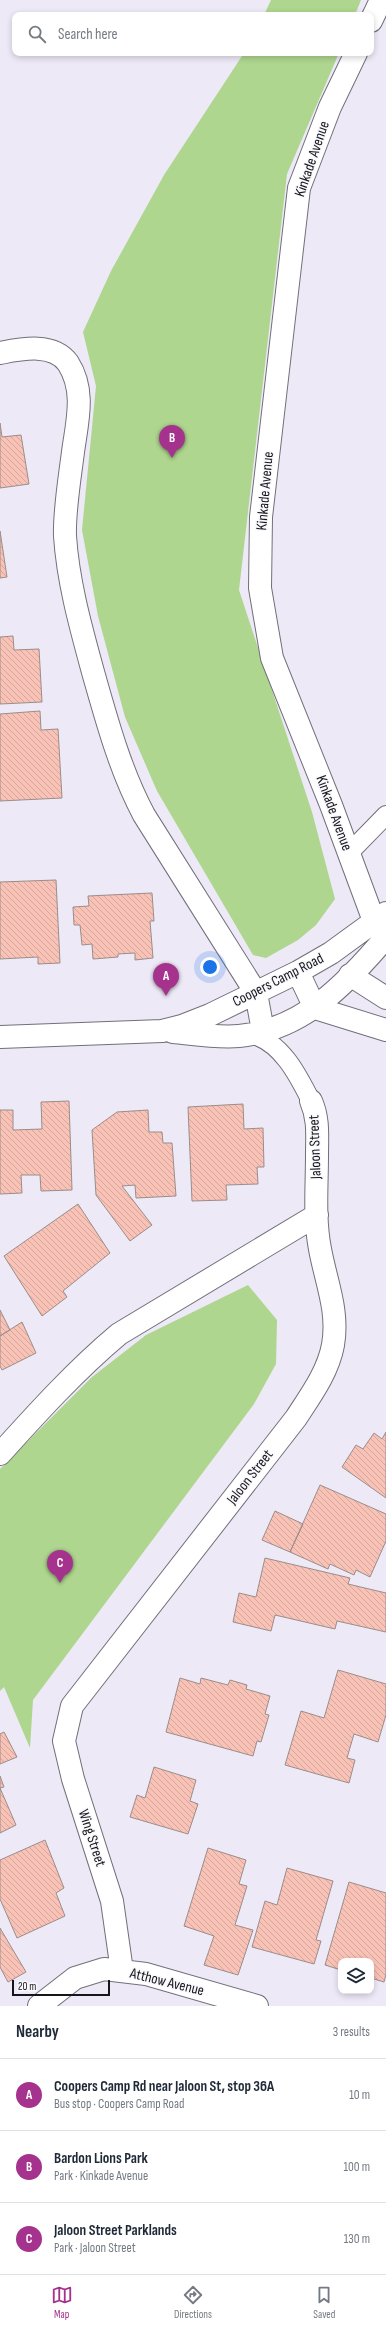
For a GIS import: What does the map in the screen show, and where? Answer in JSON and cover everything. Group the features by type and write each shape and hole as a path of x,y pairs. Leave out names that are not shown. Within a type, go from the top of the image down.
{"street":[{"path":"374,15 381,0"},
{"name":"Kinkade Avenue","path":"355,56 330,107 298,188 261,517 260,588 272,658 329,798 349,854 382,924"},
{"path":"0,353 36,348 53,352 68,364 76,383 80,402 65,535 71,583 81,631 109,729 128,785 144,815 256,993 257,1033"},
{"name":"Coopers Camp Road","path":"162,1031 196,1021 256,993 298,972 382,924"},
{"name":"Coopers Camp Road","path":"0,1037 162,1031 222,1036 257,1033 296,1020 315,1008 350,975 382,924"},
{"path":"386,998 350,975 298,972 315,1008 386,1030"},
{"name":"Jaloon Street","path":"72,1706 296,1418 322,1377 332,1346 335,1324 332,1302 320,1250 317,1215 318,1122 311,1101"},
{"path":"0,1454 52,1397 93,1356 119,1334 317,1215"},
{"name":"Wing Street","path":"72,1706 64,1741 73,1779 112,1901 122,1971"},
{"name":"Atthow Avenue","path":"38,2006 75,1978 104,1969 146,1974 257,2006"}],"lane":[{"path":"349,854 386,815"},
{"name":"Jaloon Street","path":"257,1033 280,1052 311,1101"}],"green space":[{"path":"271,0 361,0 356,12 265,12"},
{"path":"242,56 338,56 287,174 239,590 312,812 335,899 316,925 298,940 266,958 253,955 157,791 125,717 98,616 82,530 96,386 83,332 111,271 164,175"},
{"path":"248,1285 277,1320 276,1364 254,1404 33,1700 30,1748 4,1687 0,1691 0,1469 92,1377 146,1335"}],"building":[{"path":"0,423 2,437 21,435 29,484 0,488"},
{"path":"0,531 7,577 0,578"},
{"path":"13,636 14,650 39,649 42,702 0,704 0,637"},
{"path":"40,711 41,730 58,729 62,798 0,801 0,714"},
{"path":"56,880 60,963 38,964 38,957 0,959 0,882"},
{"path":"152,893 154,921 150,921 153,958 135,960 135,953 118,954 118,957 93,959 92,944 82,945 80,925 74,925 73,907 89,906 88,896"},
{"path":"69,1101 72,1190 41,1191 40,1175 21,1175 22,1193 0,1194 0,1110 13,1110 13,1130 42,1129 41,1102"},
{"path":"243,1104 244,1129 263,1128 264,1167 257,1167 258,1184 226,1185 227,1200 192,1201 188,1107"},
{"path":"148,1110 149,1132 162,1132 163,1143 172,1143 176,1196 136,1198 135,1185 122,1186 152,1225 130,1241 96,1195 92,1130 117,1112"},
{"path":"78,1204 110,1253 63,1291 67,1297 42,1316 4,1256"},
{"path":"0,1310 10,1330 0,1336"},
{"path":"22,1322 36,1353 2,1370 0,1366 0,1336"},
{"path":"386,1432 386,1498 342,1467 356,1445 363,1449 374,1433 382,1439"},
{"path":"320,1485 386,1514 386,1541 370,1577 356,1570 354,1575 330,1564 328,1569 290,1552"},
{"path":"275,1511 303,1524 290,1552 262,1540"},
{"path":"265,1558 350,1578 348,1584 386,1593 386,1632 337,1621 335,1629 275,1615 271,1631 233,1622 239,1593 256,1597"},
{"path":"338,1670 386,1684 386,1715 378,1742 354,1734 347,1758 355,1760 349,1783 285,1765 301,1711 324,1718"},
{"path":"180,1678 200,1684 201,1678 228,1685 230,1680 247,1685 246,1689 270,1696 265,1714 269,1715 261,1742 257,1741 253,1756 166,1732"},
{"path":"4,1732 17,1757 0,1764 0,1734"},
{"path":"154,1767 196,1780 190,1801 198,1804 188,1834 130,1817 137,1795 145,1798"},
{"path":"0,1776 4,1787 0,1788"},
{"path":"0,1788 16,1825 0,1833"},
{"path":"45,1840 64,1888 56,1893 65,1916 17,1938 0,1899 0,1860"},
{"path":"208,1848 246,1860 239,1884 247,1886 235,1925 253,1930 238,1975 204,1965 214,1936 184,1926"},
{"path":"287,1868 333,1881 316,1940 321,1941 314,1964 252,1947 265,1901 277,1905"},
{"path":"349,1882 386,1893 386,1974 384,1982 374,1979 374,1958 338,1958 338,1969 325,1965"},
{"path":"0,1928 26,1972 8,1982 0,1967"}],"place":[{"name":"Bardon Lions Park","path":"172,458"},
{"name":"Coopers Camp Rd near Jaloon St, stop 36A","path":"166,996"},
{"name":"Jaloon Street Parklands","path":"60,1583"}]}
